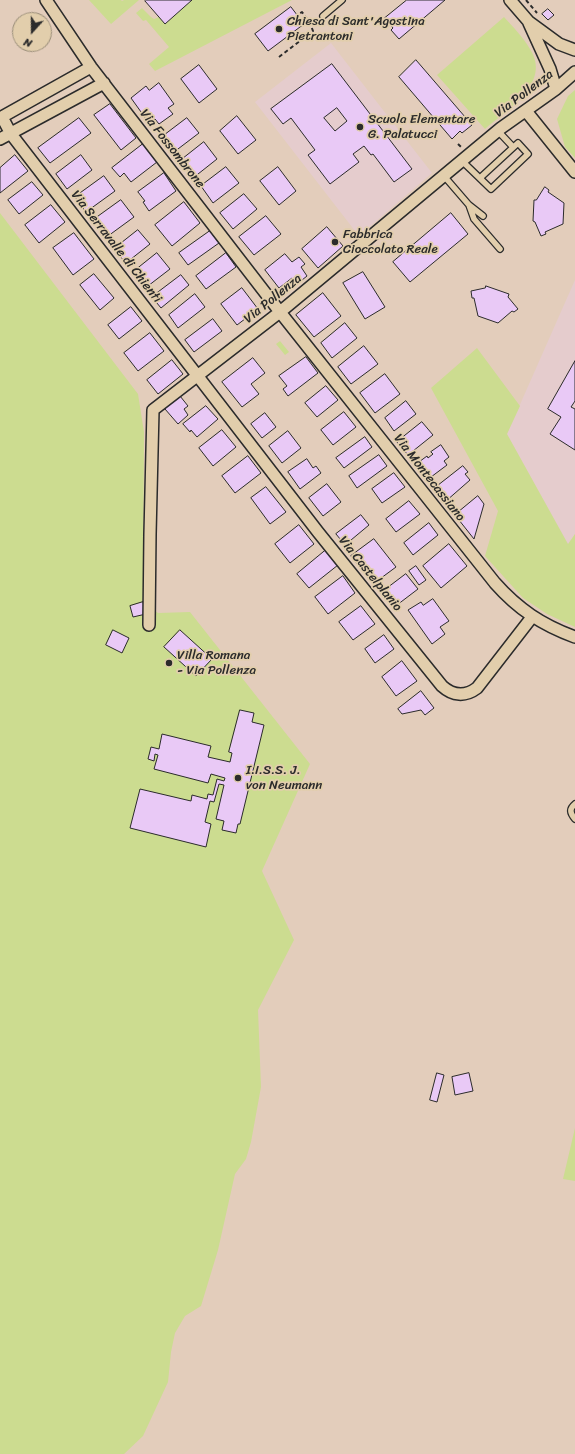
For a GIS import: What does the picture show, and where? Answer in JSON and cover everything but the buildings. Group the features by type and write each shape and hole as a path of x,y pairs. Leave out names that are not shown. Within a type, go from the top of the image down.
{"street":[{"name":"Via Fossombrone","path":"46,0 91,67 280,312"},
{"path":"510,0 529,22 558,44 575,50"},
{"path":"529,22 550,69 556,89"},
{"path":"1,118 91,67"},
{"name":"Via Pollenza","path":"149,624 153,410 199,377 280,312 498,131 556,89 575,72"},
{"path":"0,139 104,83"},
{"path":"526,111 575,172"},
{"name":"Via Serravalle di Chienti","path":"1,118 10,134 199,377"},
{"name":"Via Montecassiano","path":"280,312 509,598 532,617 554,630 575,637"},
{"name":"Via Castelplanio","path":"199,377 318,532 446,690 456,694 462,694 470,693 477,688 532,617"}],"lane":[{"path":"323,16 342,0"},
{"path":"498,131 513,147"},
{"path":"462,161 491,189 528,154 518,143 480,178"},
{"path":"444,176 469,205 483,216"},
{"path":"469,205 474,219 500,249"},
{"path":"575,804 571,808 570,812 575,819"}],"path":[{"path":"526,0 537,13"},
{"path":"279,57 313,31 310,23 302,12 297,16"},
{"path":"310,23 313,20"}],"shaded area":[{"path":"331,43 432,173 359,236 255,102"},
{"path":"575,280 575,534 568,545 507,434"}],"green space":[{"path":"89,0 122,1 139,0 111,24"},
{"path":"192,0 292,0 155,71 149,64 169,47 146,20 143,21 136,13 142,8 154,19 159,17 165,24"},
{"path":"504,17 521,36 530,49 535,61 535,73 531,84 524,95 485,129 437,75"},
{"path":"575,90 575,158 565,147 557,119 568,96"},
{"path":"0,213 138,394 144,432 143,601 158,613 190,612 310,764 262,871 294,940 258,1010 261,1087 251,1142 246,1159 235,1174 218,1250 201,1306 185,1316 175,1333 171,1352 168,1382 143,1436 124,1454 0,1454"},
{"path":"280,341 289,352 285,355 276,344"},
{"path":"477,348 520,406 507,434 568,544 575,534 575,627 547,614 523,598 485,556 498,511 431,388"},
{"path":"575,1128 575,1181 563,1179"}],"place":[{"name":"Chiesa di Sant'Agostina Pietrantoni","path":"279,29"},
{"name":"Scuola Elementare G. Palatucci","path":"360,127"},
{"name":"Fabbrica Cioccolato Reale","path":"335,242"},
{"name":"Villa Romana - Via Pollenza","path":"169,663"},
{"name":"I.I.S.S. J. von Neumann","path":"238,778"}]}
